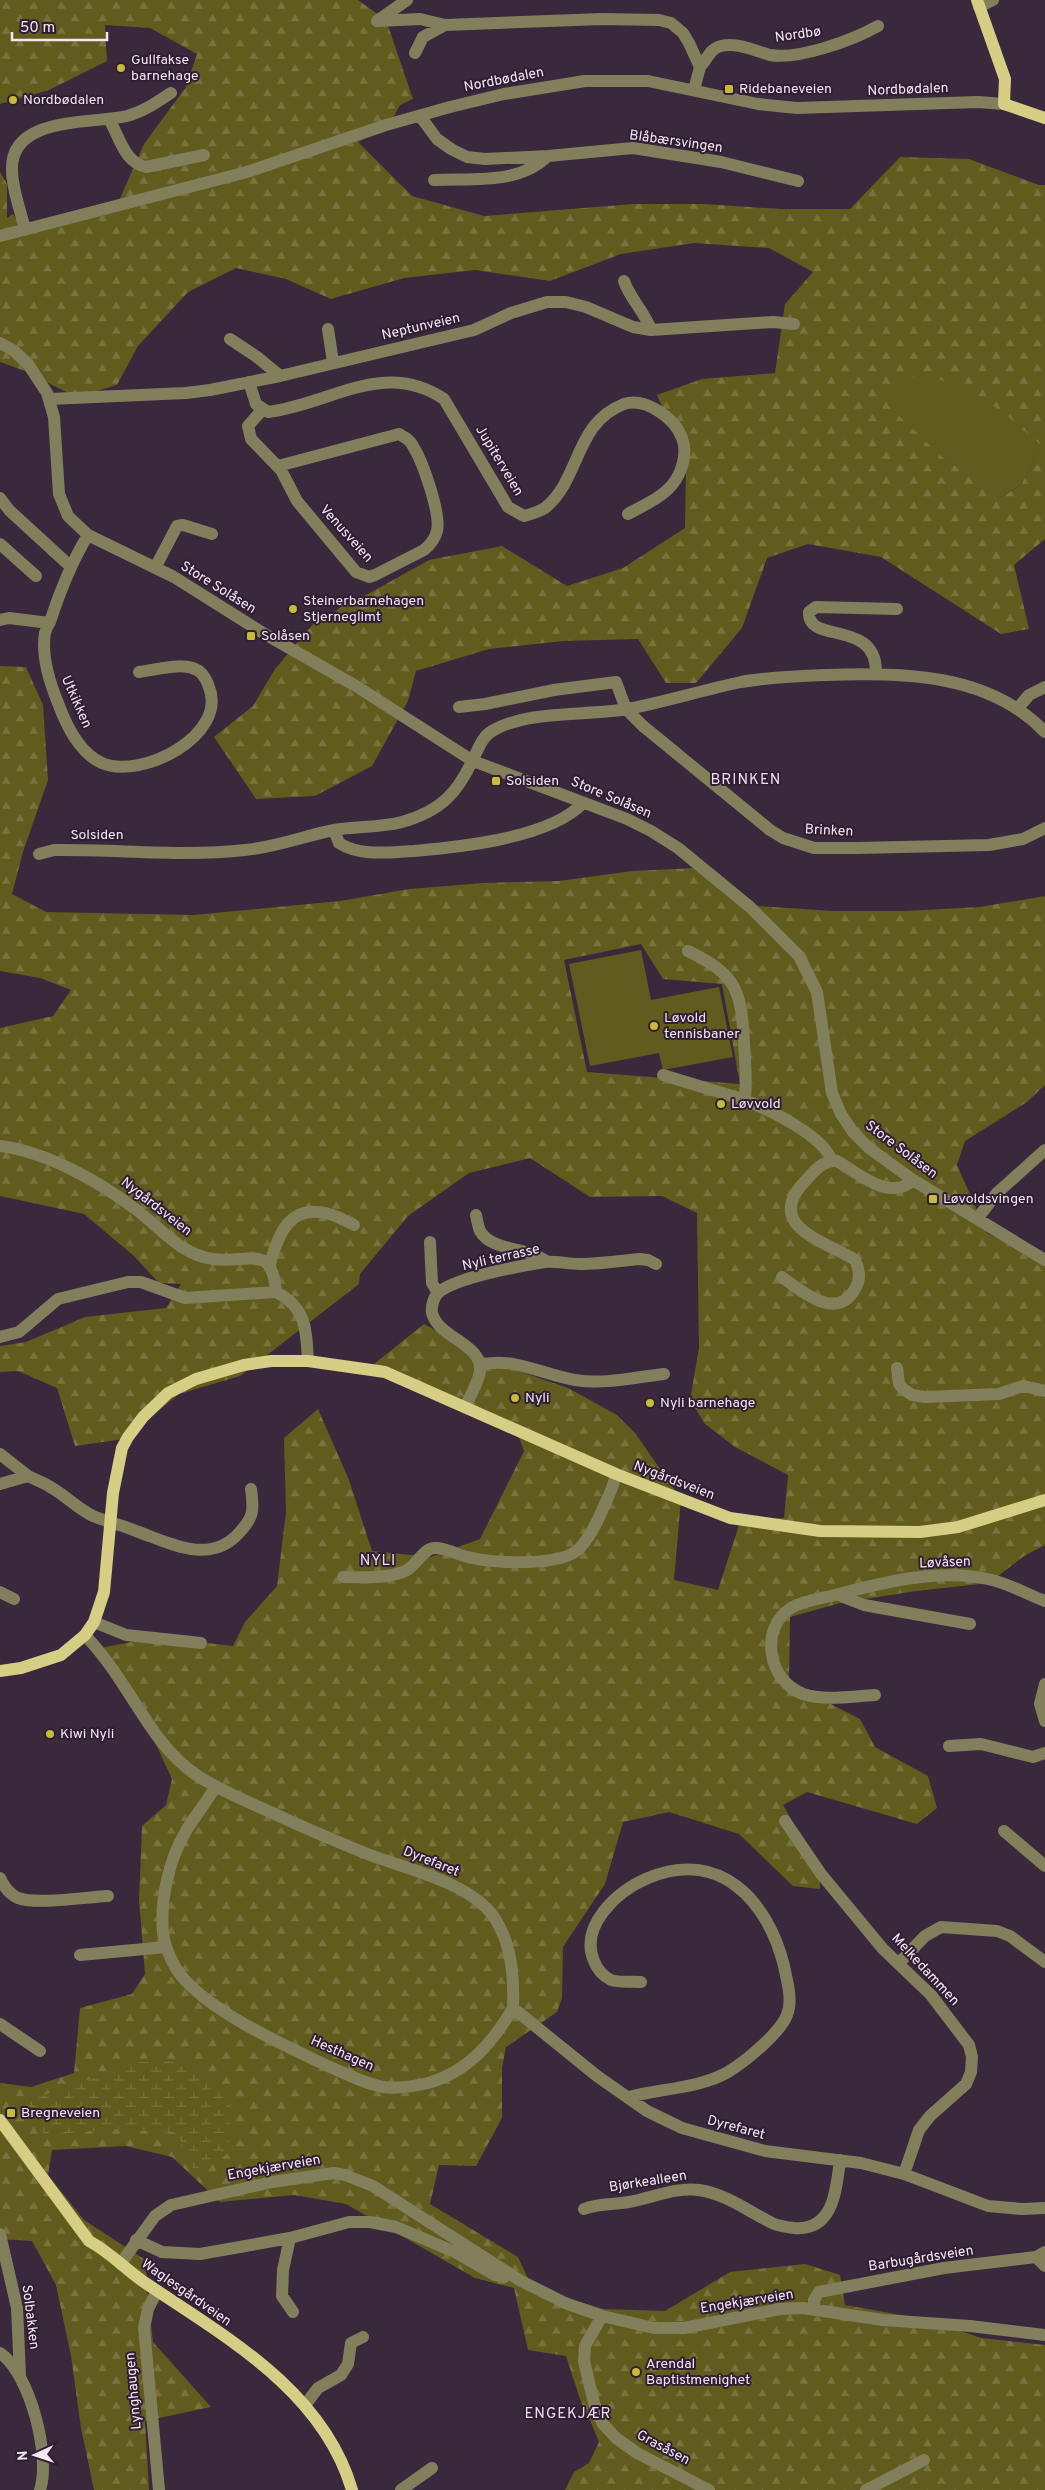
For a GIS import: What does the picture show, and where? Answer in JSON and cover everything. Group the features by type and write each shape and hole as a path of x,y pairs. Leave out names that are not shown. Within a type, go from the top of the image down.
{"main road":[{"path":"987,2 1005,79 1004,104 1045,118"},
{"name":"Nygårdsveien","path":"0,1671 48,1661 60,1655 85,1635 94,1622 104,1592 110,1538 112,1493 122,1448 143,1417 168,1393 196,1379 244,1365 271,1361 308,1361 384,1372 616,1474 730,1518 820,1532 920,1532 958,1526 1045,1500"},
{"name":"Waglesgårdveien","path":"0,2120 89,2241 254,2359 279,2379 305,2405 329,2438 342,2462 352,2490"}],"street":[{"path":"407,0 377,21 428,20 445,25 602,19 659,20 671,23 683,33 700,67 694,90"},
{"path":"415,53 423,37 445,25"},
{"name":"Nordbø","path":"700,67 708,54 724,46 741,46 772,55 782,55 823,48 858,37 878,26"},
{"name":"Nordbødalen","path":"0,236 239,175 420,116 504,94 586,81 625,79 694,90 758,104 804,108 978,102 1004,104"},
{"path":"25,230 12,171 12,161 26,137 37,130 55,126 128,116 150,106 171,93"},
{"name":"Blåbærsvingen","path":"420,116 437,139 467,157 485,159 548,156 633,148 721,162 798,181"},
{"path":"109,120 130,160 138,165 146,167 204,155"},
{"name":"Blåbærsvingen","path":"434,180 502,178 522,172 548,156"},
{"path":"624,281 628,294 643,312 651,330"},
{"name":"Neptunveien","path":"49,399 186,394 280,376 474,330 511,313 546,302 566,302 586,307 633,327 651,330 765,323 794,324"},
{"path":"328,329 333,362"},
{"path":"230,339 257,357 280,376"},
{"name":"Store Solåsen","path":"0,343 13,350 28,364 40,380 49,399 54,417 59,494 68,516 88,535 155,568 356,686 473,761 652,831 678,848 750,907 799,956 817,992 832,1093 841,1114 853,1132 869,1148 912,1180 1045,1260"},
{"name":"Jupiterveien","path":"262,410 268,412 278,411 367,384 389,381 430,389 444,399 508,508 524,516 546,507 571,471 592,427 603,417 624,404 636,402 646,404 658,411 678,429 683,439 683,462 672,485 657,498 628,514"},
{"path":"249,382 256,404 262,410"},
{"name":"Venusveien","path":"262,410 251,422 248,430 251,439 278,466 298,501 356,572 362,575 375,576 419,553 431,544 437,532 438,522 434,504 418,456 408,438 399,434 278,466"},
{"path":"0,498 9,510 70,566"},
{"path":"155,568 177,526 212,534"},
{"name":"Utkikken","path":"88,535 70,566 45,632 45,656 50,683 77,741 86,752 100,762 115,767 132,767 161,759 188,742 207,717 212,693 206,679 199,672 186,667 139,672"},
{"path":"0,544 36,576"},
{"path":"876,673 873,656 868,646 859,638 819,629 811,623 809,612 816,607 874,610 897,609"},
{"path":"0,620 9,618 49,623"},
{"path":"473,761 482,740 489,733 499,728 534,718 626,709 742,682 782,677 876,673 919,675 985,692 1018,708 1045,732"},
{"name":"Brinken","path":"459,707 612,681 620,686 626,709 643,726 770,830 783,838 814,848 988,845 1023,839 1045,828"},
{"path":"1018,708 1029,695 1045,687"},
{"name":"Solsiden","path":"39,854 54,850 216,852 274,845 334,830 399,823 418,817 452,796 464,780 473,761"},
{"path":"334,830 340,843 362,852 454,848 508,838 561,820 574,812 583,803"},
{"path":"688,951 718,968 740,998 746,1071 745,1100"},
{"path":"663,1075 745,1100 800,1128 820,1143 832,1160 886,1189 905,1187 912,1180"},
{"name":"Nygårdsveien","path":"0,1146 28,1153 95,1181 129,1204 171,1240 191,1252 212,1259 256,1258 270,1264"},
{"path":"977,1219 997,1192 1045,1150"},
{"path":"782,1277 813,1299 822,1302 843,1301 851,1296 856,1288 859,1278 855,1260 802,1232 792,1217 791,1208 794,1197 805,1180 821,1164 832,1160"},
{"path":"276,1292 273,1269 270,1264 280,1231 295,1217 307,1213 329,1214 354,1225"},
{"path":"476,1215 481,1231 489,1240 540,1256 547,1262"},
{"path":"430,1242 432,1283 438,1293 432,1312 436,1322 472,1351 478,1357 480,1365 480,1376 465,1407"},
{"name":"Nyli terrasse","path":"438,1293 452,1285 472,1278 547,1262 577,1264 640,1259 656,1264"},
{"path":"0,1337 19,1332 58,1299 128,1282 141,1282 185,1298 276,1292 287,1298 298,1308 305,1326 308,1361"},
{"path":"480,1365 502,1362 576,1380 598,1381 664,1374"},
{"path":"897,1368 899,1384 903,1389 912,1395 925,1398 999,1394 1023,1386 1045,1391"},
{"path":"0,1454 28,1476 51,1487 93,1516 191,1550 220,1548 233,1539 249,1522 253,1514 251,1489"},
{"path":"343,1577 378,1577 404,1572 413,1566 426,1551 434,1548 450,1550 469,1558 501,1562 547,1560 568,1555 578,1550 589,1536 602,1513 616,1474"},
{"path":"0,1484 28,1476"},
{"name":"Løvåsen","path":"875,1695 822,1697 804,1694 789,1686 775,1667 771,1639 782,1616 801,1604 884,1582 950,1575 990,1579 1045,1601"},
{"path":"0,1592 14,1599"},
{"path":"842,1593 844,1597 864,1605 970,1624"},
{"path":"94,1622 126,1634 201,1644"},
{"name":"Dyrefaret","path":"85,1635 104,1656 150,1728 172,1755 194,1773 215,1787 319,1834 438,1878 478,1902 492,1915 503,1933 511,1960 514,2008 597,2076 647,2111 667,2121 707,2136 765,2151 840,2160 904,2174"},
{"path":"1045,1684 1040,1704 1045,1721"},
{"path":"949,1746 982,1744 1033,1757 1045,1753"},
{"name":"Hesthagen","path":"215,1787 185,1833 175,1857 165,1892 162,1913 166,1947 184,1980 211,2003 300,2052 363,2082 384,2087 427,2083 445,2077 462,2068 474,2060 494,2037 514,2008"},
{"name":"Melkedammen","path":"786,1821 821,1874 883,1949 899,1962 945,2012 969,2046 972,2057 971,2072 966,2084 930,2116 919,2130 904,2174"},
{"path":"1004,1831 1045,1866"},
{"path":"629,2097 652,2090 704,2082 728,2072 767,2040 783,2023 788,2014 790,2003 789,1986 780,1950 758,1906 744,1891 727,1880 704,1872 684,1870 664,1873 640,1882 609,1906 598,1918 590,1937 590,1952 597,1969 612,1981 641,1982"},
{"path":"0,1878 10,1894 19,1898 49,1899 108,1896"},
{"path":"899,1962 925,1936 941,1927 997,1931 1010,1936 1045,1962"},
{"path":"80,1955 166,1947"},
{"path":"0,2024 40,2051"},
{"name":"Bjørkealleen","path":"584,2209 597,2204 628,2202 679,2190 699,2190 720,2196 774,2224 804,2229 814,2226 821,2221 829,2210 838,2180 840,2160"},
{"name":"Engekjærveien","path":"120,2263 155,2216 171,2205 272,2182 334,2174 345,2175 373,2186 521,2281 565,2303 602,2316 654,2328 670,2329 780,2309 814,2309 883,2320 970,2326 1045,2335"},
{"path":"904,2174 988,2206 1022,2209 1045,2208"},
{"name":"Engekjærveien","path":"338,2225 370,2222 396,2227 455,2252 495,2275 521,2281"},
{"name":"Waglesgårdveien","path":"136,2240 162,2252 185,2254 290,2238 338,2225"},
{"name":"Solbakken","path":"0,2234 17,2308 20,2375"},
{"path":"290,2238 283,2270 282,2296 293,2312"},
{"name":"Barbugårdsveien","path":"814,2309 814,2300 819,2292 944,2268 1042,2258"},
{"name":"Lynghaugen","path":"157,2291 148,2309 144,2328 159,2490"},
{"name":"Grasåsen","path":"602,2316 585,2346 584,2361 594,2403 603,2424 616,2438 637,2453 709,2490"},
{"path":"305,2405 318,2388 341,2375 348,2364 351,2343 363,2337"},
{"name":"Solbakken","path":"0,2353 20,2375 26,2385 43,2449 44,2467 40,2490"},
{"path":"866,2490 924,2460"},
{"path":"401,2490 432,2468"}],"green space":[{"path":"0,0 358,0 386,20 413,99 400,105 389,125 358,142 412,196 484,216 633,204 705,204 780,209 850,209 900,157 969,159 1039,185 1045,185 1045,539 1014,565 1029,629 1001,634 881,557 808,544 767,558 742,628 696,683 666,683 638,639 563,641 489,649 416,671 408,701 372,766 315,796 256,799 214,737 253,706 275,669 314,623 335,612 344,604 357,600 429,560 502,546 567,586 623,568 685,528 686,462 657,395 702,379 775,373 785,304 813,272 769,248 694,243 621,254 550,281 475,270 404,278 331,299 286,279 236,268 188,292 138,346 117,385 76,397 25,371 0,362 0,172 7,184 7,218 13,214 23,229 118,203 144,144 186,87 197,54 150,28 105,25 107,61 49,90 0,104","holes":["1042,445 1021,485 1001,497 940,455"]},
{"path":"933,376 1000,410 1042,446 1021,485 1001,497 997,496 940,455 888,405 896,380"},
{"path":"0,666 26,667 43,705 48,780 23,852 12,894 46,912 194,915 340,901 409,889 483,883 559,881 632,871 695,868 758,906 832,911 904,911 980,907 1045,896 1045,1085 1027,1102 965,1141 957,1165 987,1233 1045,1262 1045,1545 1024,1556 989,1583 916,1591 840,1603 790,1617 789,1678 821,1699 860,1719 875,1747 928,1776 937,1808 917,1824 807,1792 783,1805 819,1870 820,1889 793,1886 739,1834 669,1812 623,1822 605,1884 563,1947 562,1998 557,2012 506,2047 502,2068 502,2118 476,2166 439,2165 430,2204 518,2257 533,2289 604,2309 665,2311 730,2272 805,2264 840,2275 845,2305 918,2318 982,2338 1045,2345 1045,2490 565,2490 574,2472 589,2463 599,2442 590,2420 581,2416 582,2405 566,2356 528,2350 514,2288 475,2278 346,2204 294,2195 220,2202 172,2157 126,2146 52,2150 48,2175 84,2220 147,2261 146,2279 153,2342 211,2407 145,2421 149,2490 94,2490 81,2428 71,2356 56,2285 32,2241 0,2239 0,2083 31,2087 74,2073 80,2008 132,1994 145,1974 139,1900 142,1826 166,1805 172,1779 140,1710 100,1648 158,1637 233,1646 245,1622 277,1586 286,1512 284,1438 318,1409 349,1480 372,1551 431,1557 480,1539 524,1451 517,1432 369,1368 424,1324 496,1363 568,1388 617,1415 635,1433 681,1499 674,1580 718,1590 741,1519 784,1518 788,1475 735,1447 705,1424 690,1400 699,1348 697,1213 662,1196 590,1197 530,1158 469,1173 408,1216 360,1274 359,1284 240,1376 179,1394 124,1439 75,1446 57,1388 18,1371 0,1372 0,1346 26,1342 85,1317 166,1308 181,1284 159,1283 134,1256 84,1214 0,1196 0,1028 53,1016 71,990 40,978 0,971","holes":["641,944 663,979 722,984 740,1084 587,1072 564,960"]},
{"name":"Løvold tennisbaner","path":"641,950 651,1000 719,987 733,1057 663,1070 659,1053 590,1066 569,964"},
{"path":"184,2061 231,2097 229,2153 194,2172 177,2133 119,2129 45,2135 24,2102 138,2062"}],"place":[{"name":"Gullfakse barnehage","path":"121,68"},
{"name":"Ridebaneveien","path":"729,89"},
{"name":"Nordbødalen","path":"13,100"},
{"name":"Steinerbarnehagen Stjerneglimt","path":"293,609"},
{"name":"Solåsen","path":"251,636"},
{"name":"Solsiden","path":"496,781"},
{"name":"Løvold tennisbaner","path":"654,1026"},
{"name":"Løvvold","path":"721,1104"},
{"name":"Løvoldsvingen","path":"933,1199"},
{"name":"Nyli","path":"515,1398"},
{"name":"Nyli barnehage","path":"650,1403"},
{"name":"Kiwi Nyli","path":"50,1734"},
{"name":"Bregneveien","path":"11,2113"},
{"name":"Arendal Baptistmenighet","path":"636,2372"}],"district":[{"name":"BRINKEN","path":"746,780"},
{"name":"NYLI","path":"378,1561"},
{"name":"ENGEKJÆR","path":"568,2414"}]}
